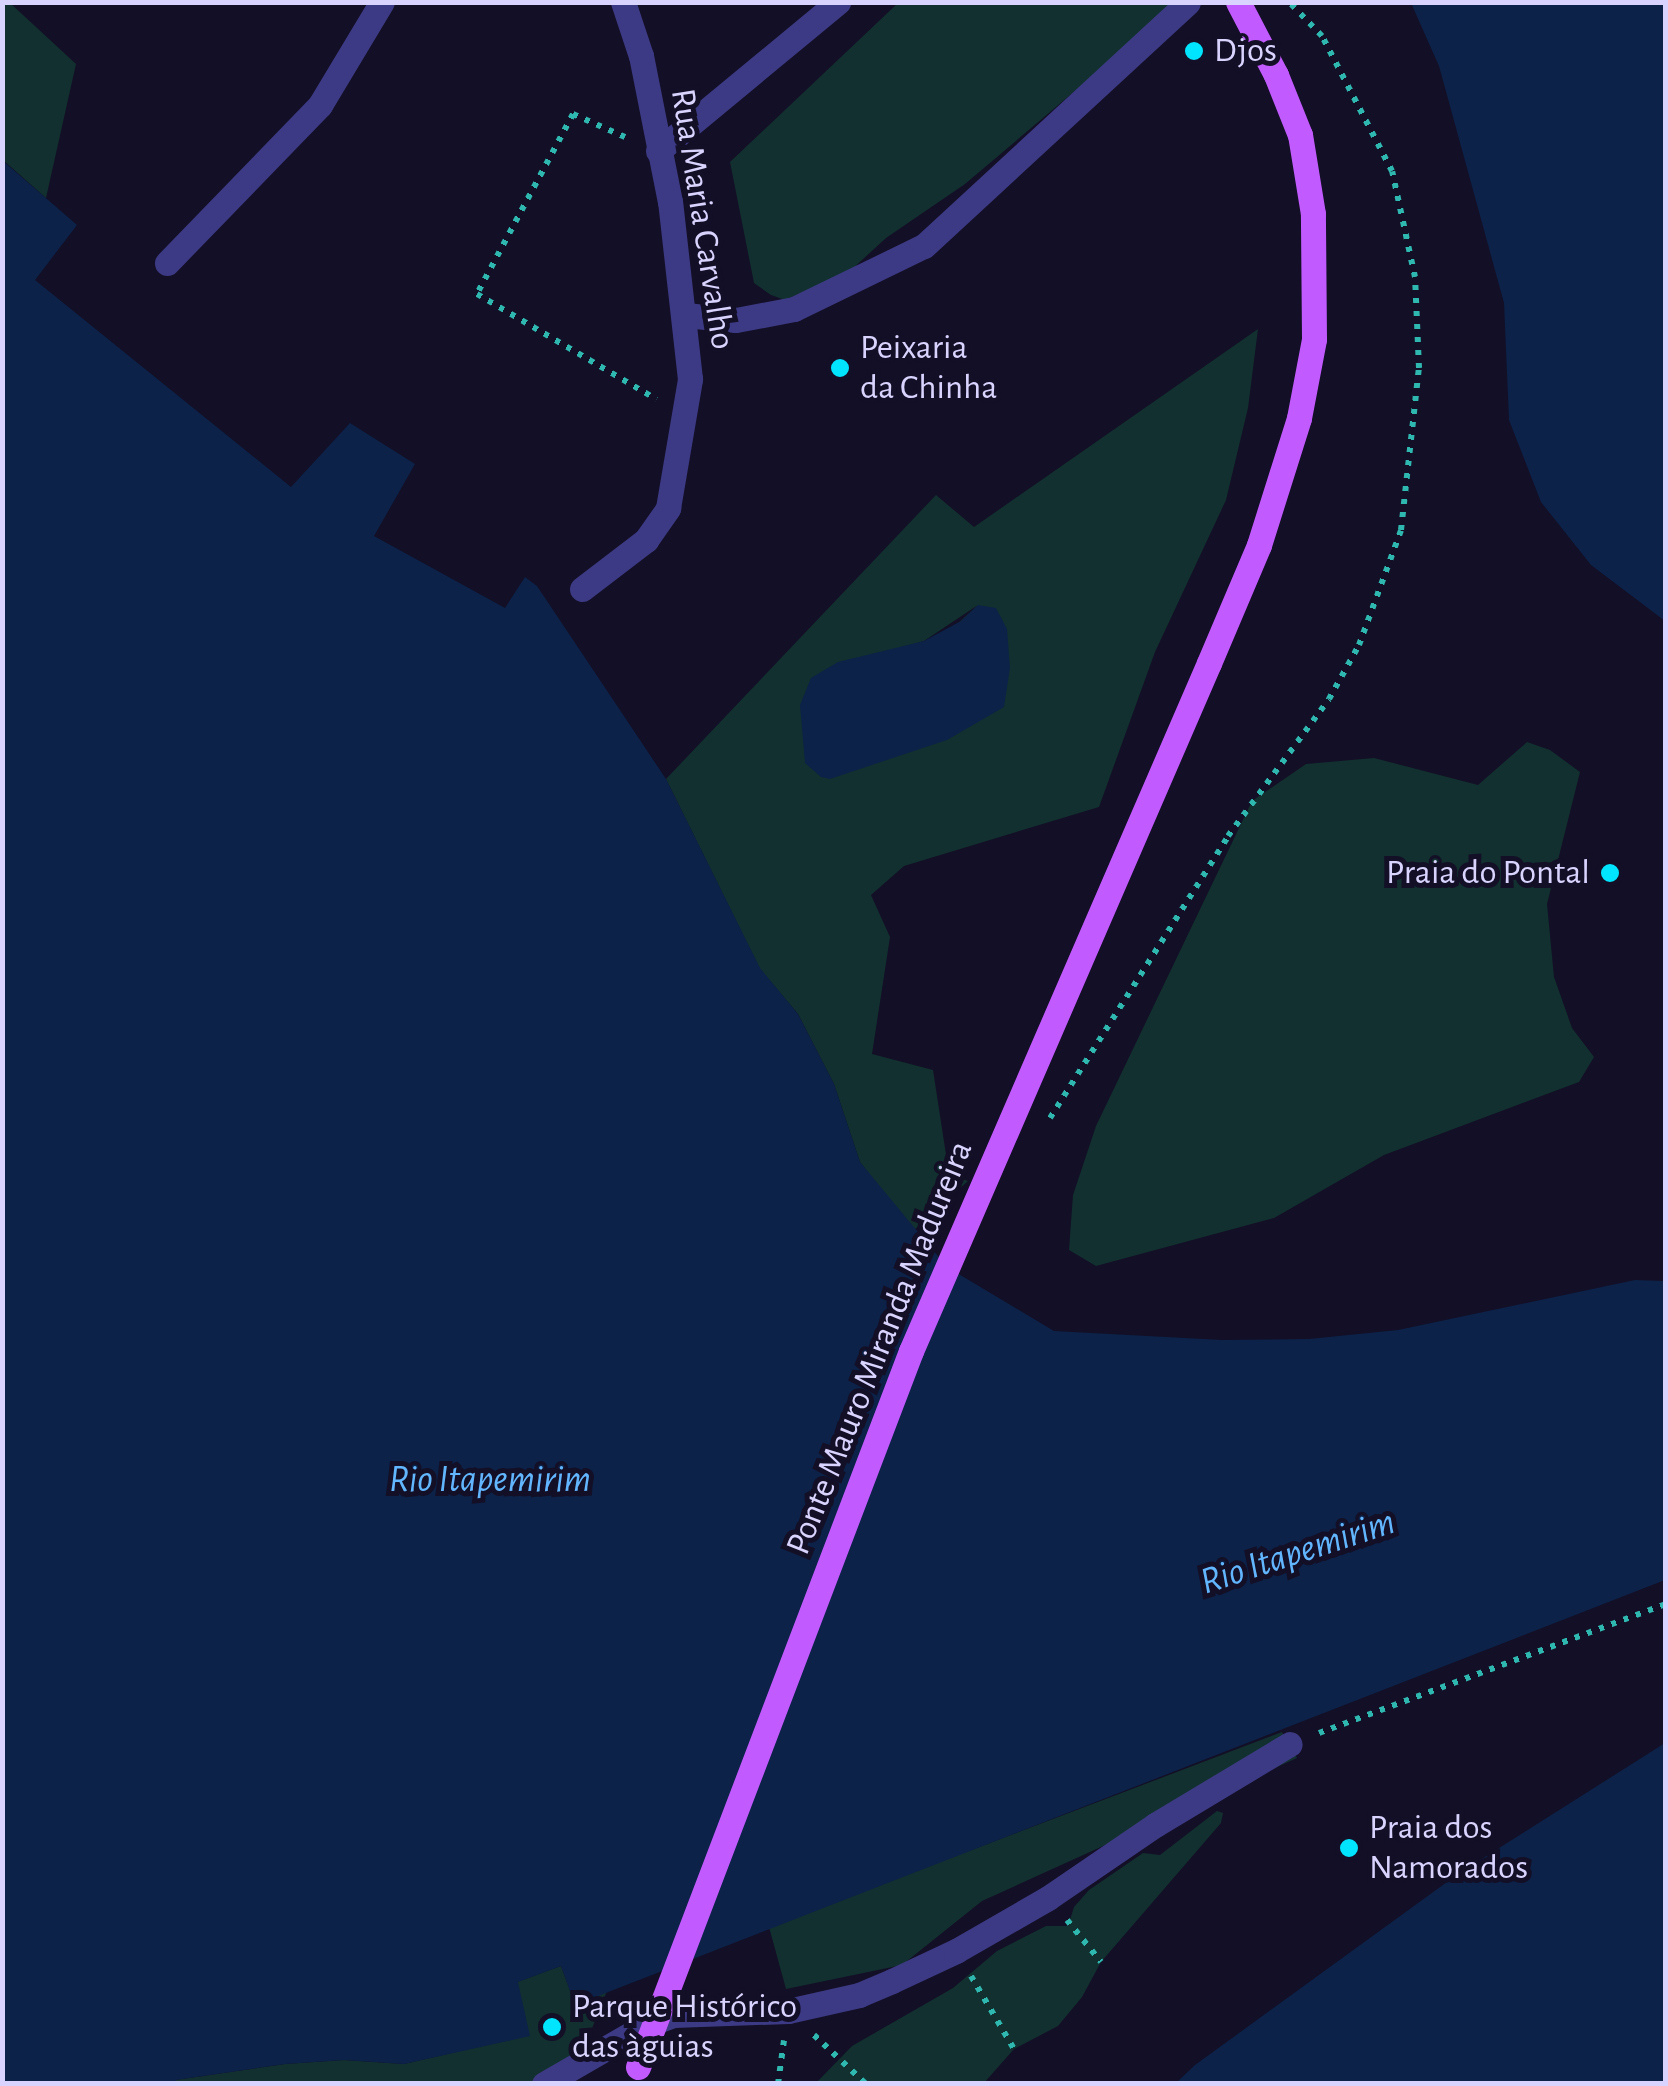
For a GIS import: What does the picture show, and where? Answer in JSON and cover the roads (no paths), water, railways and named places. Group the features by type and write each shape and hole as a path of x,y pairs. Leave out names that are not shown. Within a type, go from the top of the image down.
{"main road":[{"name":"Ponte Mauro Miranda Madureira","path":"636,2076 911,1351 1260,546 1299,418 1314,339 1312,214 1300,135 1276,75 1238,2"}],"street":[{"path":"167,263 320,106 382,2"},
{"name":"Rua Maria Carvalho","path":"582,589 646,540 668,508 690,380 670,202 642,56 623,2"},
{"path":"658,151 838,2"},
{"path":"685,315 736,320 794,309 924,246 1188,2"},
{"path":"544,2084 646,2024 673,2015 788,2011 859,1995 956,1951 1048,1898 1155,1825 1290,1744"}],"water":[{"path":"1411,3 1665,3 1665,621 1591,565 1541,502 1509,420 1504,303 1439,66"},
{"name":"Rio Itapemirim","path":"2,160 77,225 35,280 291,487 350,423 415,464 374,536 505,608 525,577 537,586 666,779 760,968 798,1014 834,1084 860,1162 947,1267 1054,1331 1222,1340 1309,1339 1398,1330 1635,1280 1665,1281 1665,1580 575,2005 561,1966 518,1982 530,2036 404,2064 344,2060 285,2064 176,2080 175,2084 3,2083"},
{"path":"978,605 996,608 1007,629 1010,668 1004,707 947,740 830,779 821,777 805,763 800,705 811,678 838,662 924,641 961,621"},
{"path":"1665,1743 1665,2083 1176,2083 1195,2065 1458,1874"}],"place":[{"name":"Djos","path":"1194,51"},
{"name":"Peixaria da Chinha","path":"840,368"},
{"name":"Praia do Pontal","path":"1610,873"},
{"name":"Praia dos Namorados","path":"1349,1848"},
{"name":"Parque Histórico das àguias","path":"552,2027"}]}
